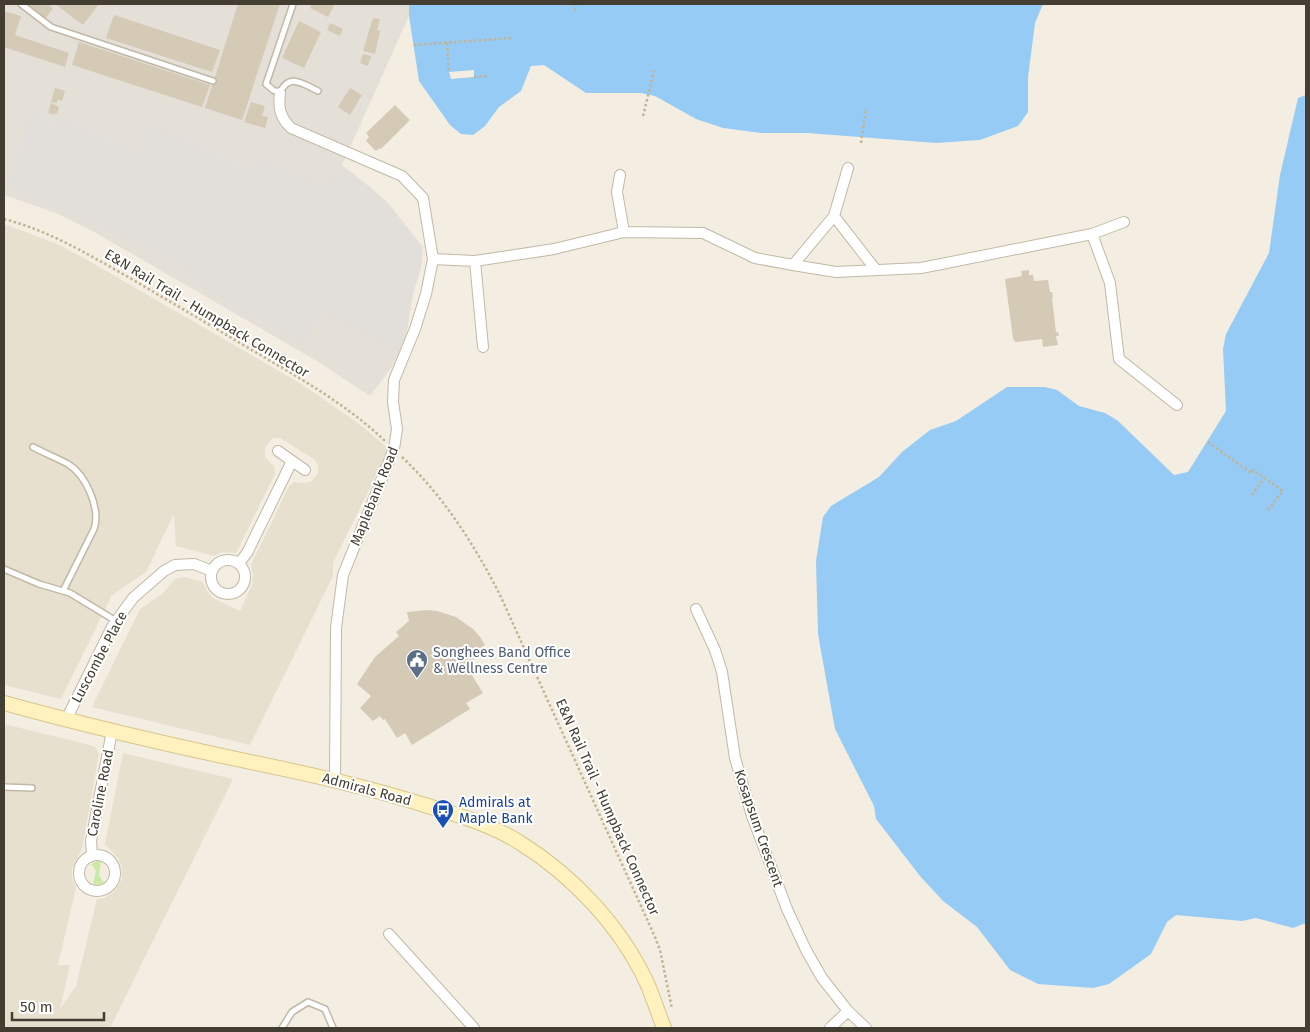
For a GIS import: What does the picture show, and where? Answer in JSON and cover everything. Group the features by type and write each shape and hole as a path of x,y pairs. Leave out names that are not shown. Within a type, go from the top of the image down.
{"main road":[{"name":"Admirals Road","path":"4,703 112,731 335,780 470,818 499,830 544,859 584,893 619,936 646,981 664,1028"}],"street":[{"name":"Maplebank Road","path":"280,93 282,117 291,128 402,176 423,198 433,259 426,294 415,329 394,380 393,402 398,429 394,449 342,574 336,628 335,780"},
{"path":"794,265 834,216 848,168"},
{"path":"620,175 617,192 624,232"},
{"path":"834,216 876,270"},
{"path":"433,259 475,261 554,249 624,232 703,233 755,258 836,272 921,268 1092,234 1124,222"},
{"path":"1092,234 1110,282 1119,359 1177,405"},
{"path":"475,261 483,347"},
{"path":"278,451 305,470"},
{"path":"239,563 247,553 292,461"},
{"path":"225,560 239,563 245,572 245,583 241,590 231,595 220,593 214,588 210,578 212,571 216,565 225,560"},
{"name":"Luscombe Place","path":"66,720 116,621 138,593 169,568 181,563 200,566 212,571"},
{"name":"Kosapsum Crescent","path":"696,609 722,672 735,758 752,816 787,908 806,950 822,978 848,1011 866,1028"},
{"name":"Caroline Road","path":"92,856 91,841 112,731"},
{"path":"389,934 474,1028"},
{"path":"830,1028 848,1011"}],"lane":[{"path":"21,4 51,27 213,81"},
{"path":"293,4 266,84 280,93 284,85 290,81 295,81 318,91"},
{"path":"33,447 70,465 84,482 96,510 97,520 94,529 63,591"},
{"path":"4,569 39,584 70,593 116,621"},
{"path":"4,787 32,788"},
{"path":"282,1028 292,1012 308,1002 325,1009 332,1028"}],"path":[{"path":"575,11 576,4"},
{"path":"414,45 512,38"},
{"path":"447,43 449,72"},
{"path":"643,116 654,71"},
{"path":"474,76 488,76"},
{"path":"861,143 866,108"},
{"name":"E&N Rail Trail - Humpback Connector","path":"4,218 68,243 206,323 320,392 363,422 389,444"},
{"path":"1208,442 1251,473 1254,470 1282,492 1268,510"},
{"name":"E&N Rail Trail - Humpback Connector","path":"399,454 435,492 455,518 481,559 500,595 655,937 660,950 672,1012"},
{"path":"1252,496 1264,478"}],"shaded area":[{"path":"4,4 409,4 409,16 342,165 388,203 423,247 421,269 413,294 406,338 391,368 370,396 317,361 96,233 56,213 4,195"},
{"path":"30,111 49,116 48,123 56,125 58,118 138,151 149,123 254,171 260,158 323,185 343,168 371,188 387,204 422,248 420,269 412,294 405,337 398,352 321,312 303,344 190,281 181,266 129,236 122,239 17,189 9,183"},
{"path":"4,224 55,243 82,257 303,385 358,423 389,449 333,563 333,576 250,745 92,707 140,609 163,593 175,579 184,577 203,582 213,598 240,611 252,585 251,565 289,486 294,482 311,482 318,473 315,460 280,438 273,438 265,447 265,457 274,466 275,474 236,553 222,552 214,556 176,546 174,514 146,572 112,595 61,699 4,685"},
{"path":"4,724 90,745 96,748 99,754 82,849 72,868 72,878 76,888 58,965 70,965 60,1009 76,986 97,899 105,898 114,892 122,879 119,859 105,844 123,753 233,779 110,1028 4,1028"}],"green space":[{"path":"97,861 101,862 99,875 104,883 100,885 93,884 96,871 91,864"}],"water":[{"path":"409,4 1043,4 1035,23 1028,77 1028,112 1018,126 980,140 936,143 808,133 761,133 723,128 696,119 655,96 641,93 586,93 544,65 531,66 521,91 499,107 485,126 473,135 461,134 450,125 419,81 409,16"},
{"path":"1306,95 1306,923 1293,928 1256,918 1242,921 1176,915 1167,922 1151,954 1109,984 1093,988 1038,984 1010,970 977,927 943,901 920,876 876,819 874,806 835,729 818,634 816,561 823,517 831,506 879,477 902,452 930,430 956,421 1007,387 1045,387 1057,390 1079,406 1105,413 1117,420 1174,475 1188,472 1226,411 1223,349 1226,334 1269,253 1280,175 1298,98"}],"pier":[{"path":"474,70 474,77 451,79 449,72"}],"building":[{"path":"26,4 48,4 53,8 45,19"},
{"path":"55,4 99,4 83,25"},
{"path":"238,4 280,4 242,120 205,108"},
{"path":"312,4 335,4 328,17 310,8"},
{"path":"4,11 21,16 15,35 69,53 65,67 4,47"},
{"path":"114,15 220,50 212,72 106,38"},
{"path":"373,18 380,19 377,30 380,31 375,54 363,51"},
{"path":"299,21 321,32 304,68 282,58"},
{"path":"330,23 343,29 340,36 327,30"},
{"path":"79,42 210,85 202,107 72,65"},
{"path":"363,54 371,56 368,66 360,63"},
{"path":"55,88 65,91 62,101 57,100 57,103 51,102"},
{"path":"350,88 362,95 350,115 338,107"},
{"path":"251,102 265,106 262,116 268,117 265,128 244,122"},
{"path":"51,103 59,107 57,114 48,113"},
{"path":"395,105 410,120 381,149 376,151 366,141 369,137 366,133"},
{"path":"1029,270 1029,275 1033,275 1034,281 1048,280 1053,297 1056,332 1058,332 1059,336 1056,336 1058,345 1043,347 1042,339 1015,342 1013,338 1005,279 1022,276 1021,271"},
{"name":"Songhees Band Office & Wellness Centre","path":"427,610 456,617 473,629 480,637 485,645 473,653 474,662 468,669 483,693 466,703 470,709 412,745 405,733 397,738 385,719 383,720 380,716 373,721 360,708 371,696 357,684 375,657 399,636 396,632 409,621 407,612"}],"place":[{"name":"Songhees Band Office & Wellness Centre","path":"417,679"},
{"name":"Admirals at Maple Bank","path":"443,829"}]}
